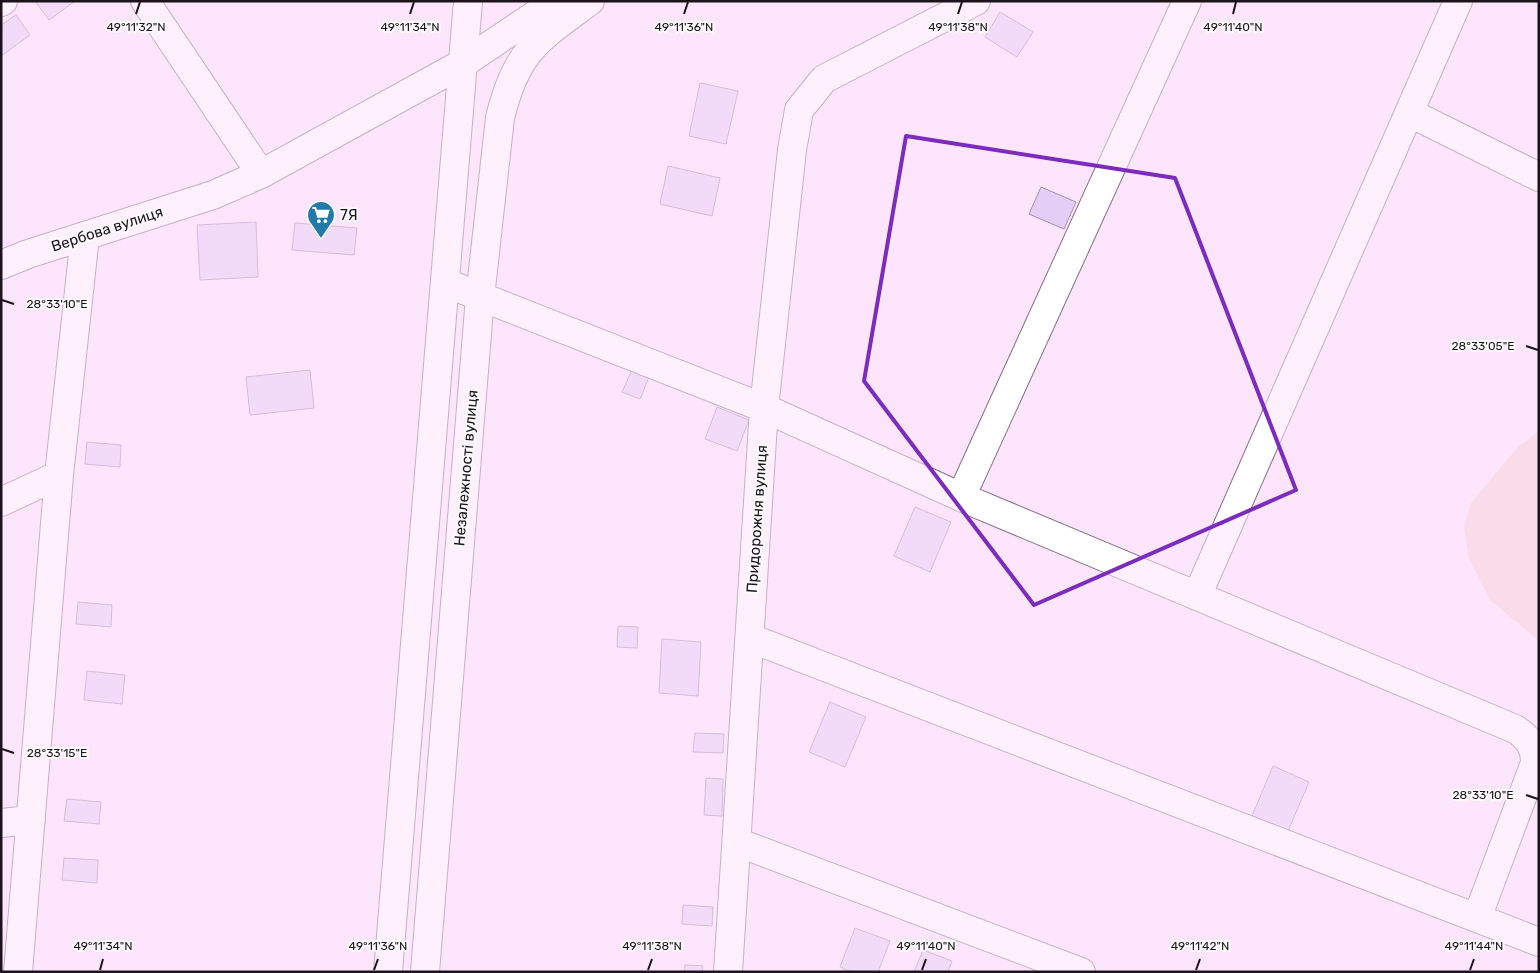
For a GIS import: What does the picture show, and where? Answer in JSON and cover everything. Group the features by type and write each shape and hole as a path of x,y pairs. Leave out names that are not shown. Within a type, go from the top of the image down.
{"street":[{"path":"145,1 261,174"},
{"path":"388,972 468,1"},
{"name":"Незалежності вулиця","path":"425,972 480,297 500,118 510,82 521,60 530,49 590,1"},
{"name":"Придорожня вулиця","path":"728,972 764,408 792,150 799,110 824,79 976,1"},
{"path":"961,496 1188,1"},
{"path":"1197,596 1458,1"},
{"name":"Вербова вулиця","path":"1,265 28,254 214,195 261,174 464,62 549,3"},
{"path":"1410,113 1539,177"},
{"path":"18,972 60,474 85,236"},
{"path":"446,284 764,408 961,496 1515,729 1525,735 1535,752 1535,763 1478,918"},
{"path":"1,502 60,474"},
{"path":"750,638 1539,942"},
{"path":"1,823 31,820"},
{"path":"736,842 1082,972"}],"highlighted area":[{"path":"906,136 1175,178 1296,490 1034,605 864,381"}],"shaded area":[{"path":"1539,431 1539,641 1491,601 1469,559 1464,528 1471,503 1518,447"}],"building":[{"path":"35,1 75,1 49,20"},
{"path":"1000,12 1033,32 1017,57 985,37"},
{"path":"16,15 30,35 1,56 1,25"},
{"path":"700,83 738,91 726,144 689,136"},
{"path":"668,166 720,178 712,216 660,204"},
{"path":"1041,187 1076,202 1064,229 1029,214"},
{"path":"256,222 258,277 200,280 197,225"},
{"path":"295,223 357,228 354,255 292,250"},
{"path":"310,370 314,408 250,415 246,377"},
{"path":"632,370 649,377 640,399 622,392"},
{"path":"717,407 749,420 737,451 705,439"},
{"path":"87,442 121,445 120,467 85,464"},
{"path":"915,507 951,522 930,572 894,556"},
{"path":"78,602 112,605 111,627 76,624"},
{"path":"618,626 638,627 637,648 617,647"},
{"path":"662,639 701,642 698,696 659,693"},
{"path":"87,671 125,675 122,704 84,700"},
{"path":"830,702 866,717 845,767 809,752"},
{"path":"695,733 724,734 723,753 693,752"},
{"path":"1273,766 1309,782 1288,831 1252,816"},
{"path":"706,778 723,779 722,816 704,815"},
{"path":"67,799 101,802 99,824 64,821"},
{"path":"64,858 98,860 97,883 62,880"},
{"path":"683,905 713,907 712,926 682,924"},
{"path":"855,928 890,941 878,972 851,972 840,967"},
{"path":"923,950 952,961 948,972 914,972"},
{"path":"685,965 703,966 702,972 684,972"}],"place":[{"name":"7Я","path":"321,239"}]}
